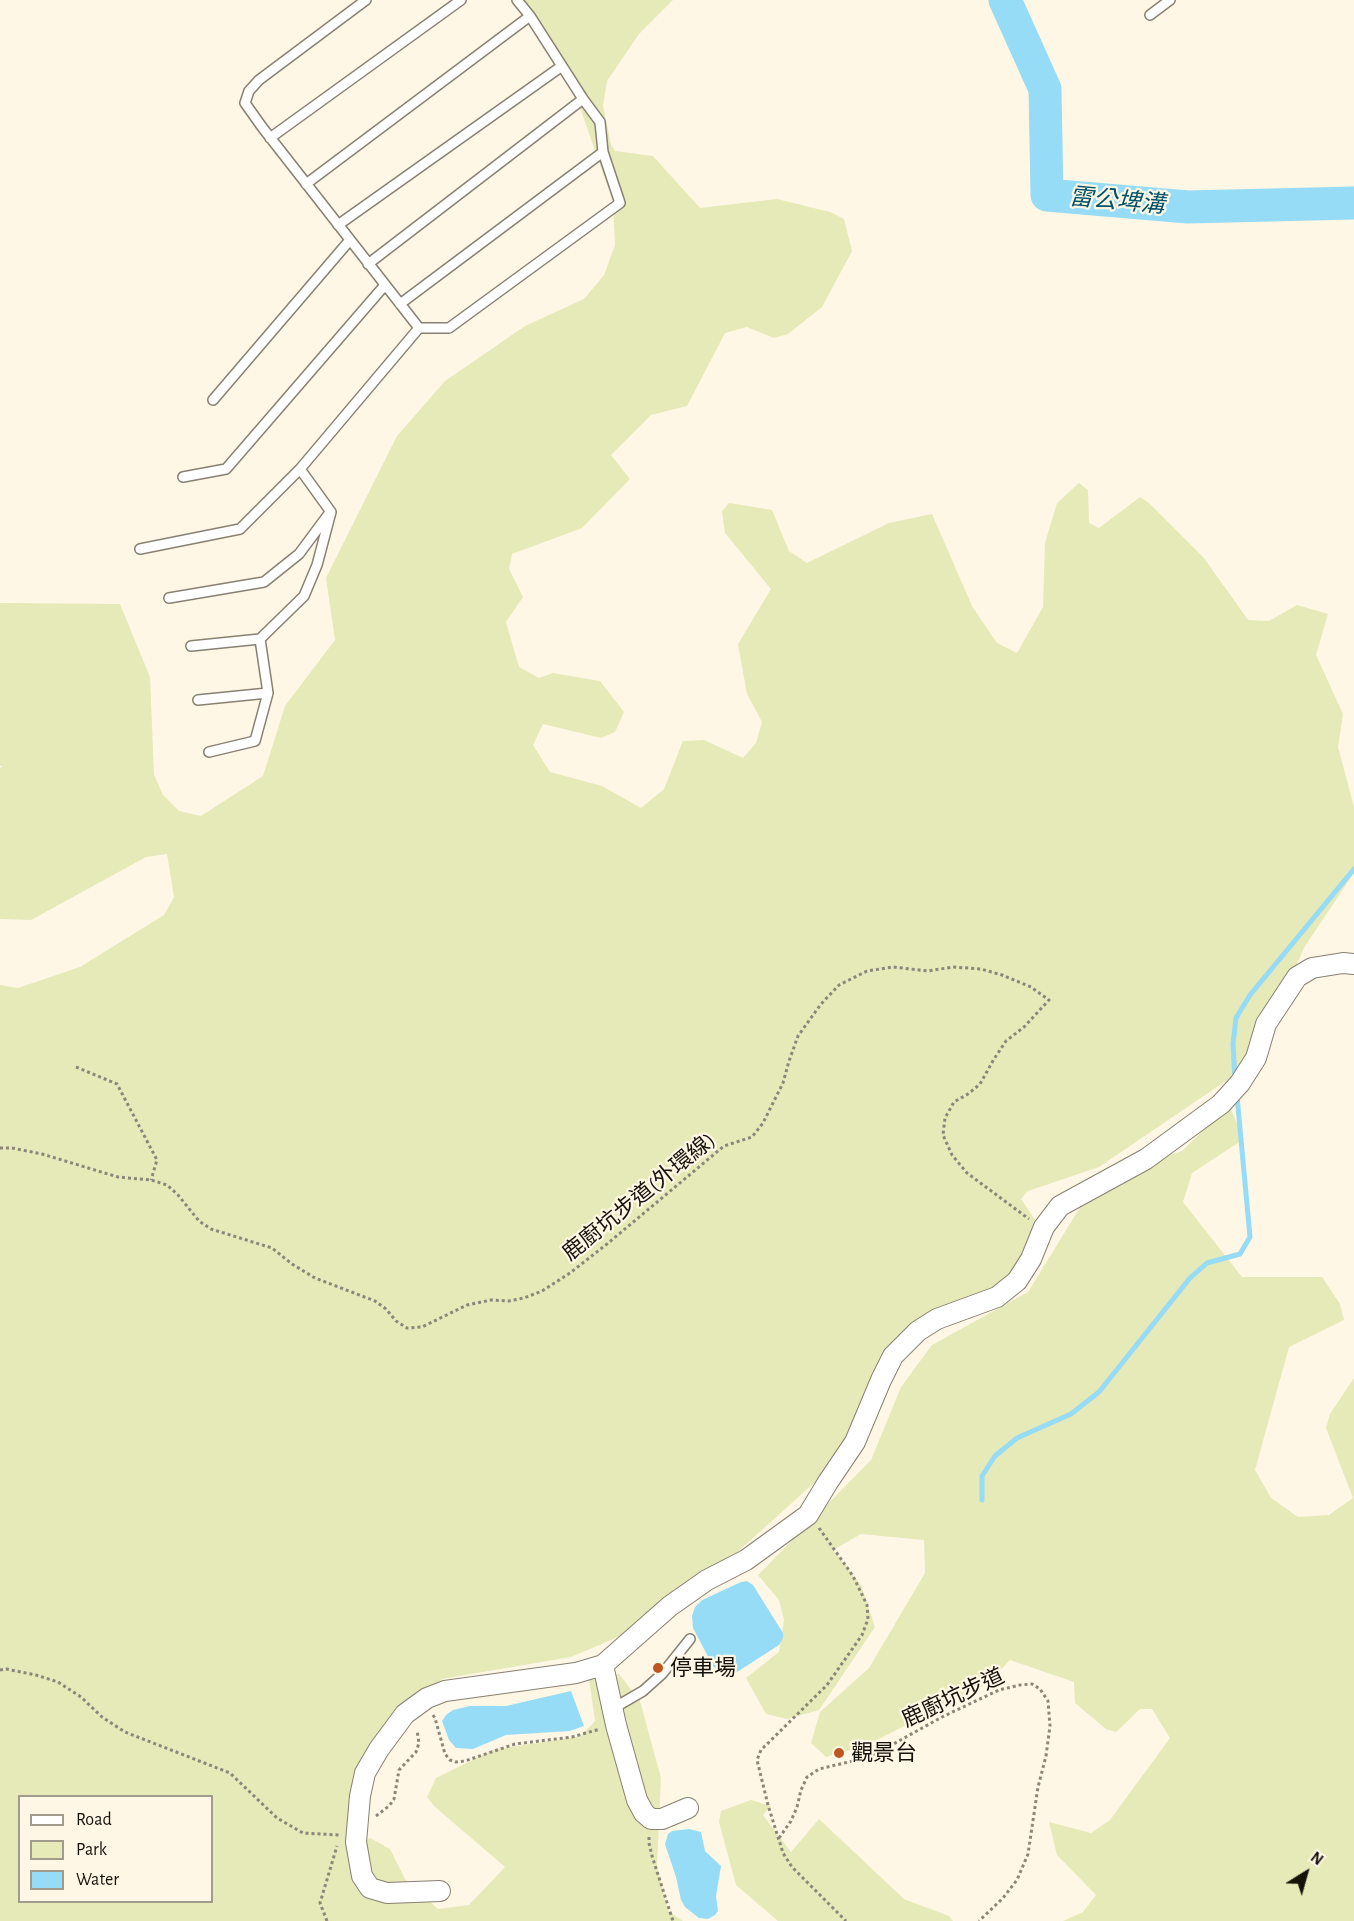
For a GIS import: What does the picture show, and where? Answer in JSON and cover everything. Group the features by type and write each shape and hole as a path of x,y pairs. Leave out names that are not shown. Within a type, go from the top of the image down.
{"street":[{"path":"440,1891 387,1893 370,1887 362,1876 356,1842 349,1833 366,1773 379,1749 405,1713 427,1698 445,1691 576,1673 603,1665 670,1606 707,1580 746,1560 808,1515 855,1442 893,1356 918,1331 937,1319 997,1297 1017,1281 1031,1259 1044,1227 1060,1206 1146,1159 1226,1099 1256,1059 1266,1024 1297,977 1312,968 1343,963 1354,964"},
{"path":"603,1665 614,1717 637,1800 644,1813 651,1819 662,1819 688,1808"}],"lane":[{"path":"366,0 259,80 249,91 245,103 418,328"},
{"path":"270,138 461,0"},
{"path":"418,328 449,328 620,203 603,152 600,122 517,0"},
{"path":"1150,15 1170,0"},
{"path":"306,184 530,16"},
{"path":"338,225 562,66"},
{"path":"368,264 583,99"},
{"path":"400,304 603,152"},
{"path":"213,400 350,240"},
{"path":"183,477 226,469 385,285"},
{"path":"140,549 240,529 300,469 418,328"},
{"path":"300,469 331,512"},
{"path":"169,598 264,582 299,554 331,512"},
{"path":"191,646 260,639 304,596 317,565 331,512"},
{"path":"209,752 255,741 268,693 260,639"},
{"path":"198,700 268,693"},
{"path":"614,1717 656,1680 690,1639"}],"path":[{"name":"鹿廚坑步道(外環線)","path":"0,1148 42,1154 118,1177 151,1180 167,1185 199,1221 212,1229 272,1248 315,1278 375,1302 407,1328 422,1328 467,1305 491,1300 509,1301 542,1291 588,1259 724,1146 752,1137 763,1123 783,1083 798,1036 821,1004 839,985 867,971 893,968 928,971 953,967 981,969 1031,987 1049,1000 1024,1027 1006,1041 980,1084 954,1102 945,1118 943,1135 952,1155 967,1173 1015,1210 1044,1227"},
{"path":"76,1067 117,1084 157,1160 151,1180"},
{"path":"808,1515 854,1576 867,1605 868,1619 862,1635 827,1684 761,1750 757,1760 783,1853 792,1867 846,1921"},
{"path":"0,1670 6,1669 36,1675 58,1682 125,1732 230,1773 277,1818 303,1833 322,1836 349,1833 390,1806 394,1799 399,1770 416,1752 418,1721"},
{"name":"鹿廚坑步道","path":"779,1838 794,1814 807,1777 819,1769 861,1759 879,1752 942,1717 999,1690 1032,1684 1040,1689 1048,1701 1050,1726 1028,1854 1017,1880 1003,1898 979,1921"},
{"path":"431,1713 435,1718 446,1754 450,1760 456,1762 515,1744 572,1737 614,1717"},
{"path":"651,1819 649,1843 673,1921"},
{"path":"327,1921 320,1903 349,1833"}],"green space":[{"path":"512,0 673,0 639,34 607,81 603,106 611,144 615,151 653,156 700,208 777,199 830,212 844,219 852,251 822,307 788,334 774,338 747,327 725,333 687,406 651,415 611,455 630,479 582,528 512,554 509,569 523,597 506,622 519,667 539,678 553,673 600,681 624,712 615,732 601,738 543,724 533,745 550,772 602,786 641,808 664,789 683,741 704,740 743,758 756,743 762,722 747,694 738,644 771,589 725,533 722,511 729,503 772,510 789,551 807,563 889,523 932,514 972,606 997,643 1017,653 1043,607 1045,543 1057,503 1079,483 1088,490 1089,523 1099,528 1140,497 1149,503 1204,558 1248,620 1269,621 1297,605 1328,614 1316,655 1343,714 1338,747 1354,807 1354,873 1305,946 1261,1042 1239,1072 1099,1167 1028,1191 1021,1199 1044,1233 1023,1273 926,1321 833,1466 704,1582 632,1631 571,1657 442,1679 393,1722 371,1758 361,1842 370,1838 390,1849 405,1879 438,1909 469,1905 505,1867 434,1806 427,1797 436,1778 493,1750 581,1736 595,1721 589,1679 619,1674 640,1701 661,1778 657,1867 668,1911 683,1921 0,1921 0,985 18,988 80,967 164,915 174,897 167,854 146,857 31,920 0,919 0,768 3,766 0,766 0,603 120,604 150,677 154,775 163,795 179,811 201,816 263,776 285,706 335,640 326,578 397,436 445,381 525,326 584,299 604,275 615,245 613,202 564,62"},
{"path":"1229,1105 1244,1139 1192,1173 1183,1202 1242,1277 1322,1277 1340,1304 1344,1320 1289,1347 1255,1470 1271,1498 1298,1517 1329,1515 1353,1498 1326,1428 1330,1414 1354,1378 1354,1921 1063,1921 1083,1912 1096,1895 1057,1855 1049,1822 1091,1833 1110,1820 1170,1738 1152,1709 1140,1709 1116,1732 1106,1729 1075,1703 1074,1682 1010,1660 987,1684 867,1745 826,1757 811,1743 820,1712 869,1668 925,1573 924,1540 861,1534 833,1550 861,1585 875,1627 819,1710 787,1719 766,1714 746,1678 779,1652 784,1620 779,1600 758,1575 871,1460 901,1387 932,1345 1028,1292 1084,1201 1127,1169 1182,1151"},
{"path":"751,1800 771,1806 763,1815 791,1852 819,1819 904,1899 949,1916 953,1921 778,1921 736,1885 719,1822 721,1811"}],"water":[{"path":"747,1581 753,1585 783,1633 783,1638 779,1645 734,1674 727,1675 713,1666 693,1628 692,1616 695,1607 702,1600"},
{"path":"571,1691 584,1726 570,1731 506,1735 473,1749 456,1748 449,1740 442,1721 453,1710 470,1706 506,1706"},
{"path":"689,1829 701,1832 705,1851 721,1866 716,1896 718,1911 708,1919 699,1918 685,1907 665,1844 668,1834 672,1831"}],"waterway":[{"name":"雷公埤溝","path":"1005,0 1045,89 1047,195 1188,207 1354,203"},
{"path":"1235,1080 1233,1044 1236,1018 1250,995 1354,869"},
{"path":"982,1500 982,1476 995,1456 1017,1438 1071,1414 1099,1392 1190,1278 1207,1263 1240,1254 1250,1237 1237,1096"}],"place":[{"name":"停車場","path":"658,1668"},
{"name":"觀景台","path":"839,1753"}]}
